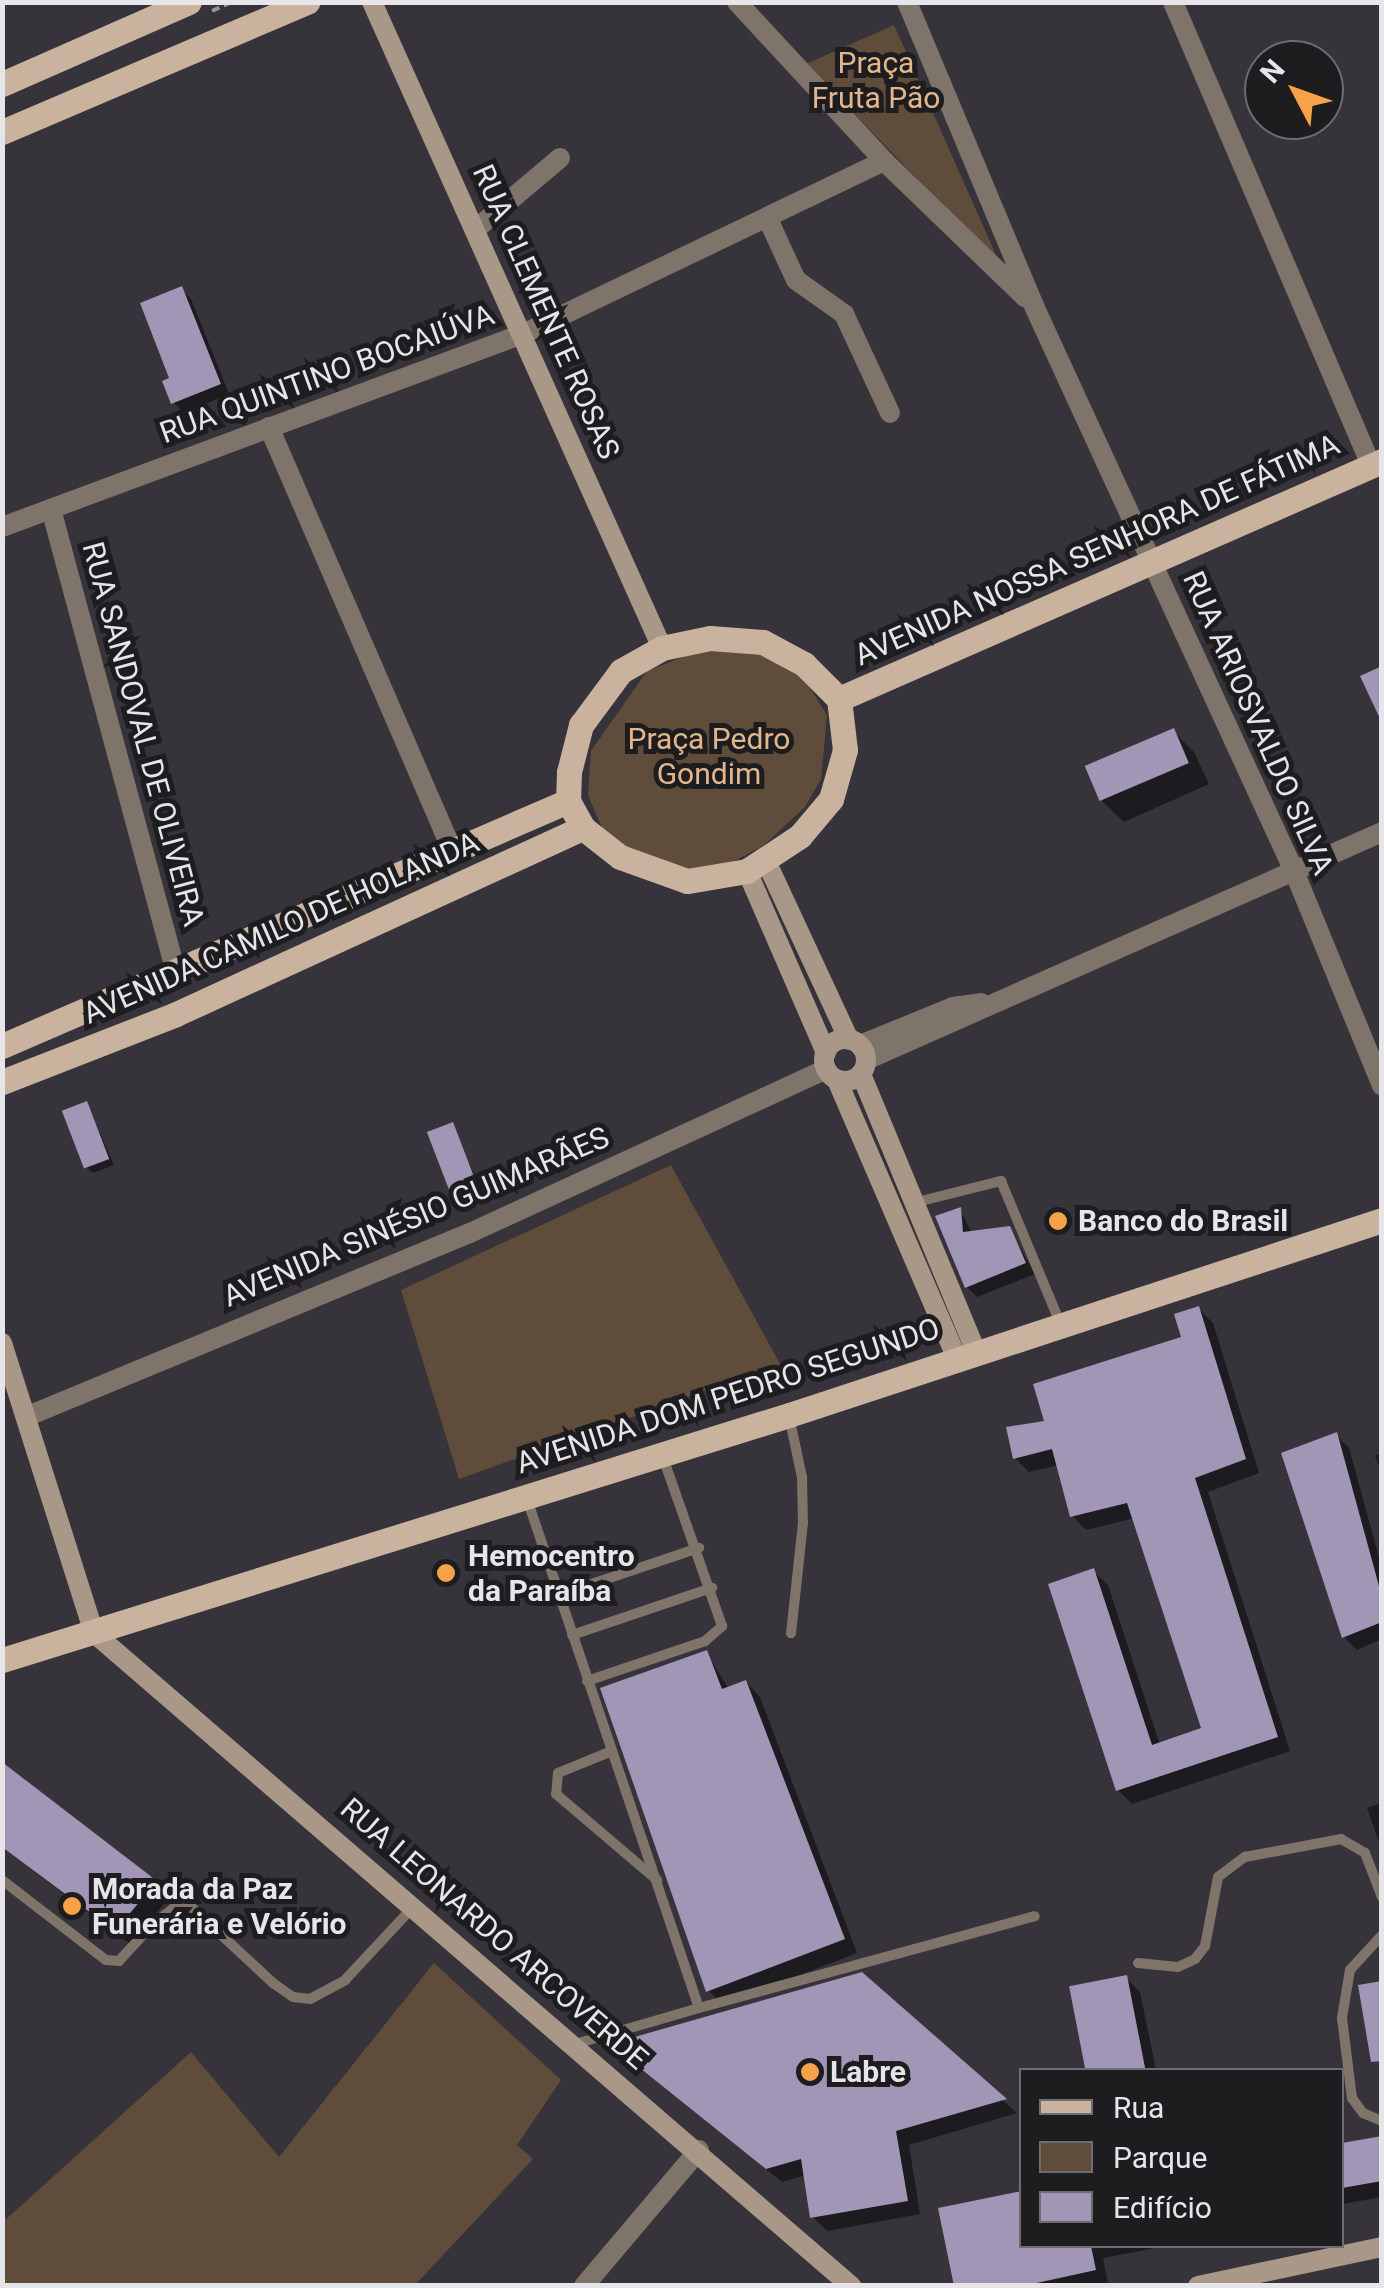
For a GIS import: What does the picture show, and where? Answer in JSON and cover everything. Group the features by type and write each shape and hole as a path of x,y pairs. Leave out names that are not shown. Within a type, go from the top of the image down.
{"main road":[{"path":"2,84 189,2"},
{"path":"2,132 306,2"},
{"name":"RUA CLEMENTE ROSAS","path":"372,2 525,333 662,648"},
{"name":"AVENIDA NOSSA SENHORA DE FÁTIMA","path":"839,699 1376,463"},
{"path":"710,638 763,642 804,664 839,699 845,750 831,799 800,836 756,866 715,880 664,877 620,857 583,828 568,801 572,749 590,707 621,672 662,648 710,638"},
{"name":"AVENIDA CAMILO DE HOLANDA","path":"2,1046 176,975 568,801"},
{"name":"AVENIDA CAMILO DE HOLANDA","path":"2,1082 176,1014 583,828"},
{"path":"756,866 859,1055 916,1202 966,1354"},
{"path":"756,866 830,1067 966,1354"},
{"path":"830,1067 859,1055"},
{"path":"830,1067 859,1055"},
{"name":"AVENIDA DOM PEDRO SEGUNDO","path":"2,1660 789,1414 1382,1220"},
{"path":"2,1343 94,1633"},
{"name":"RUA LEONARDO ARCOVERDE","path":"94,1633 699,2150 851,2286"},
{"path":"1198,2286 1273,2278 1382,2247"}],"street":[{"path":"738,2 884,161 1034,306"},
{"name":"RUA ARIOSVALDO SILVA","path":"907,2 1034,306 1294,871 1382,1086"},
{"path":"1174,2 1376,463"},
{"path":"476,229 560,158"},
{"name":"RUA QUINTINO BOCAIÚVA","path":"2,527 525,333 884,161"},
{"path":"766,217 796,280 844,314 890,413"},
{"path":"269,426 454,854"},
{"name":"RUA SANDOVAL DE OLIVEIRA","path":"51,509 176,975"},
{"path":"859,1055 957,1024 983,1003 1382,832"},
{"name":"AVENIDA SINÉSIO GUIMARÃES","path":"28,1416 470,1233 830,1067"},
{"path":"584,2286 699,2150"}],"lane":[{"path":"916,1202 1001,1180 1061,1326"},
{"path":"789,1414 802,1477 803,1524 791,1633"},
{"path":"587,1681 712,1636 722,1618 661,1452"},
{"path":"525,1494 698,2008"},
{"path":"559,1595 699,1548"},
{"path":"572,1635 712,1588"},
{"path":"612,1751 558,1773 556,1794 658,1881"},
{"path":"1138,1964 1178,1967 1195,1960 1205,1946 1218,1876 1245,1858 1341,1839 1364,1853 1382,1897"},
{"path":"2,1880 106,1960 119,1961 152,1925 176,1907 190,1905 272,1983 293,1997 310,1999 345,1980 415,1906"},
{"path":"576,2044 1035,1916"},
{"path":"1382,1934 1350,1970 1342,2018 1352,2098 1363,2114 1382,2121"}],"green space":[{"name":"Praça Fruta Pão","path":"894,25 1000,264 806,64"},
{"name":"Praça Pedro Gondim","path":"747,649 798,669 827,715 821,779 805,807 764,845 718,870 666,870 630,854 602,828 588,795 591,751 647,671 696,652"},
{"path":"671,1165 780,1364 459,1479 401,1290"},
{"path":"434,1963 561,2080 517,2145 533,2159 415,2285 3,2285 3,2222 191,2052 279,2157"}],"building":[{"path":"182,286 221,384 171,404 162,381 169,378 140,303"},
{"path":"1382,666 1382,723 1360,676"},
{"path":"1174,728 1189,763 1100,801 1085,766"},
{"path":"87,1101 109,1159 84,1169 62,1111"},
{"path":"453,1122 478,1188 452,1198 427,1132"},
{"path":"961,1207 963,1232 1010,1226 1026,1263 965,1288 935,1216"},
{"path":"1199,1306 1246,1459 1195,1478 1278,1737 1116,1791 1048,1584 1094,1568 1152,1745 1201,1728 1127,1503 1070,1517 1052,1449 1013,1459 1006,1427 1044,1421 1033,1384 1181,1337 1174,1314"},
{"path":"1337,1432 1382,1597 1382,1622 1342,1638 1281,1453"},
{"path":"707,1650 722,1689 746,1680 845,1939 706,1992 600,1688"},
{"path":"2,1762 157,1881 115,1931 2,1847"},
{"name":"Labre","path":"862,1972 1007,2099 896,2131 908,2201 810,2218 801,2159 766,2169 610,2044"},
{"path":"1127,1975 1145,2068 1085,2068 1069,1986"},
{"path":"1382,1981 1382,2061 1371,2062 1358,1985"},
{"path":"1382,2136 1382,2181 1344,2188 1344,2143"},
{"path":"1019,2192 1019,2248 1091,2248 1096,2270 1023,2286 954,2286 938,2208"}],"place":[{"name":"Banco do Brasil","path":"1058,1221"},
{"name":"Hemocentro da Paraíba","path":"446,1573"},
{"name":"Morada da Paz Funerária e Velório","path":"72,1906"},
{"name":"Labre","path":"810,2072"}]}
